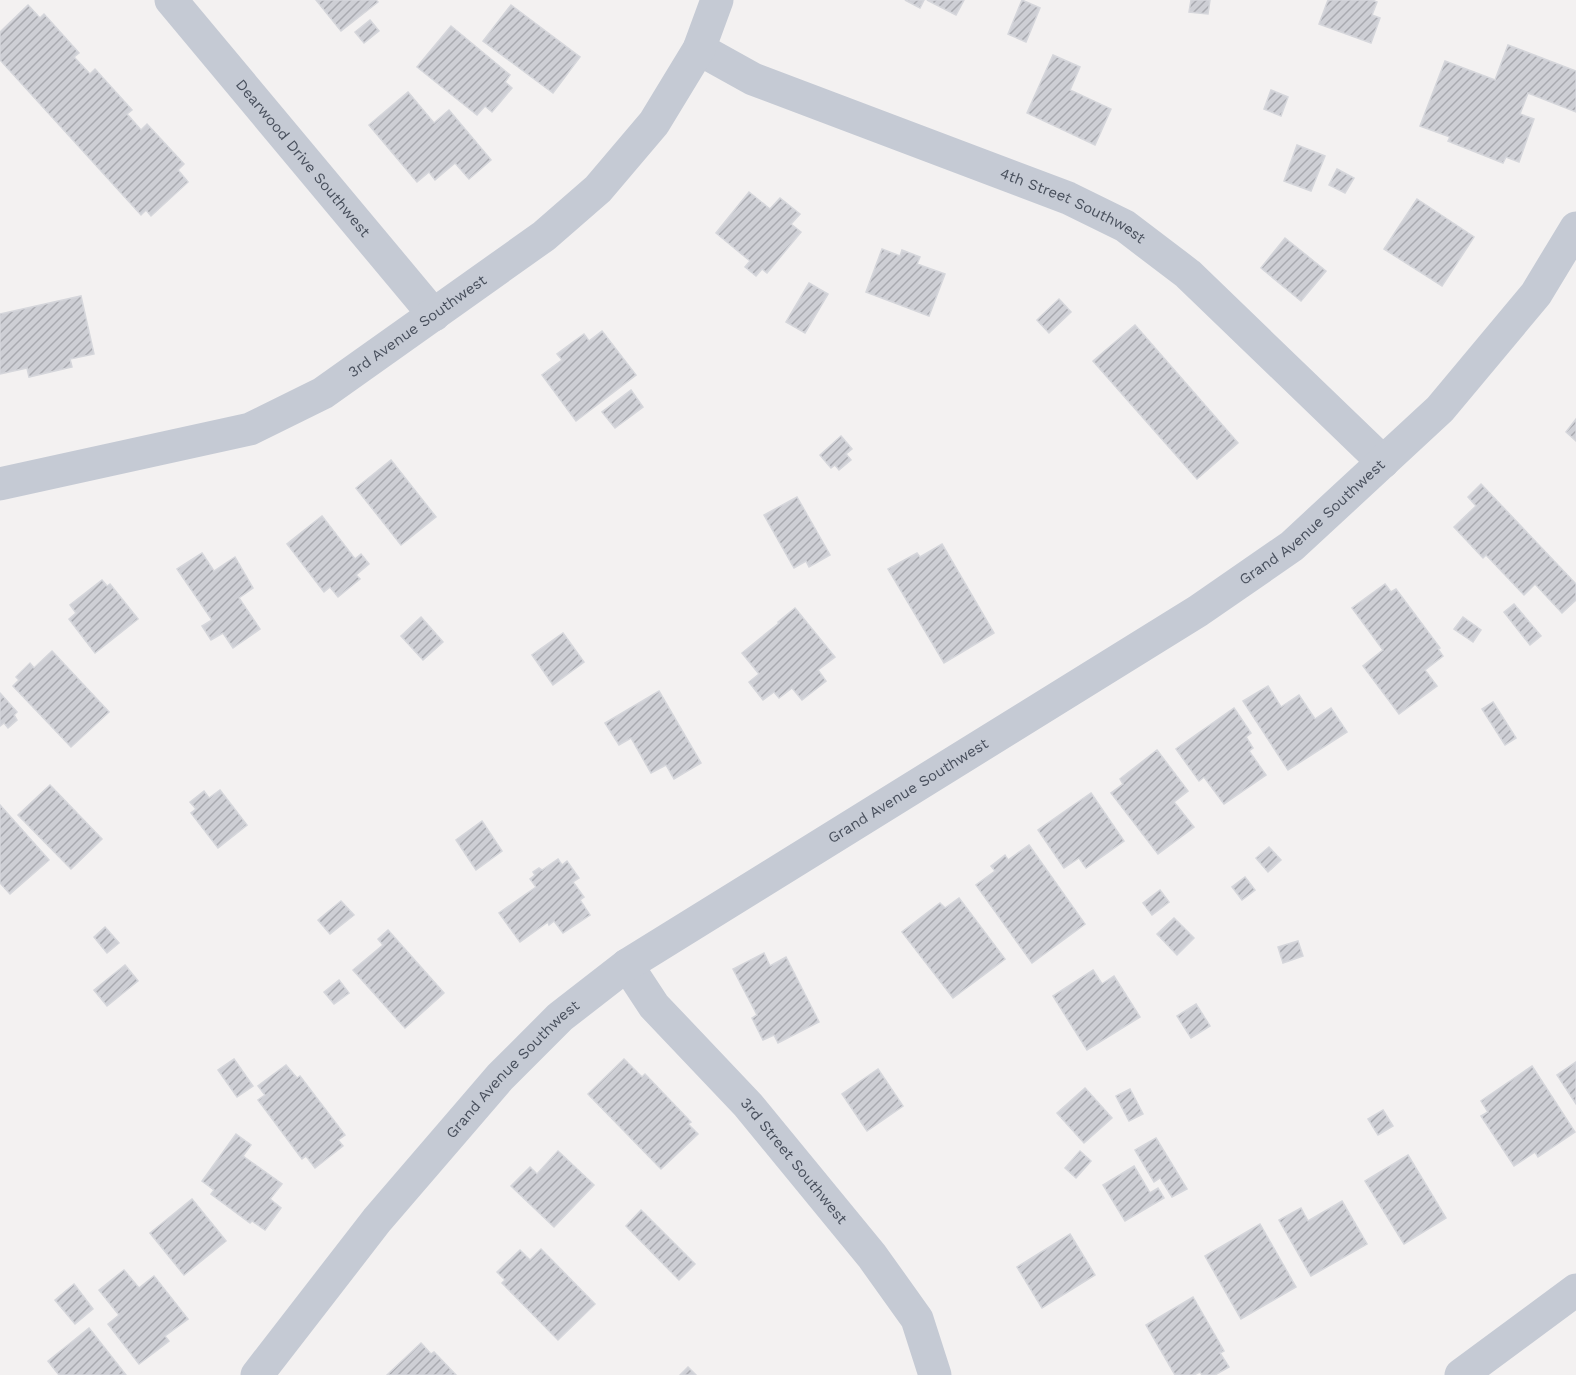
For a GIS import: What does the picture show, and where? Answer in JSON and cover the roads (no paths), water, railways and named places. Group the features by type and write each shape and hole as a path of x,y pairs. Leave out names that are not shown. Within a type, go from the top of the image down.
{"street":[{"name":"Dearwood Drive Southwest","path":"171,0 434,315"},
{"name":"3rd Avenue Southwest","path":"0,484 250,429 323,393 544,236 598,189 654,123 699,49 717,0"},
{"name":"4th Street Southwest","path":"699,49 753,79 1068,198 1125,226 1188,274 1383,462"},
{"name":"Grand Avenue Southwest","path":"257,1375 376,1220 500,1077 560,1017 627,964 1198,611 1292,546 1440,409 1536,294 1576,228"},
{"name":"3rd Street Southwest","path":"627,964 654,1006 748,1105 872,1256 916,1319 934,1375"},
{"path":"1461,1375 1576,1290"}]}
